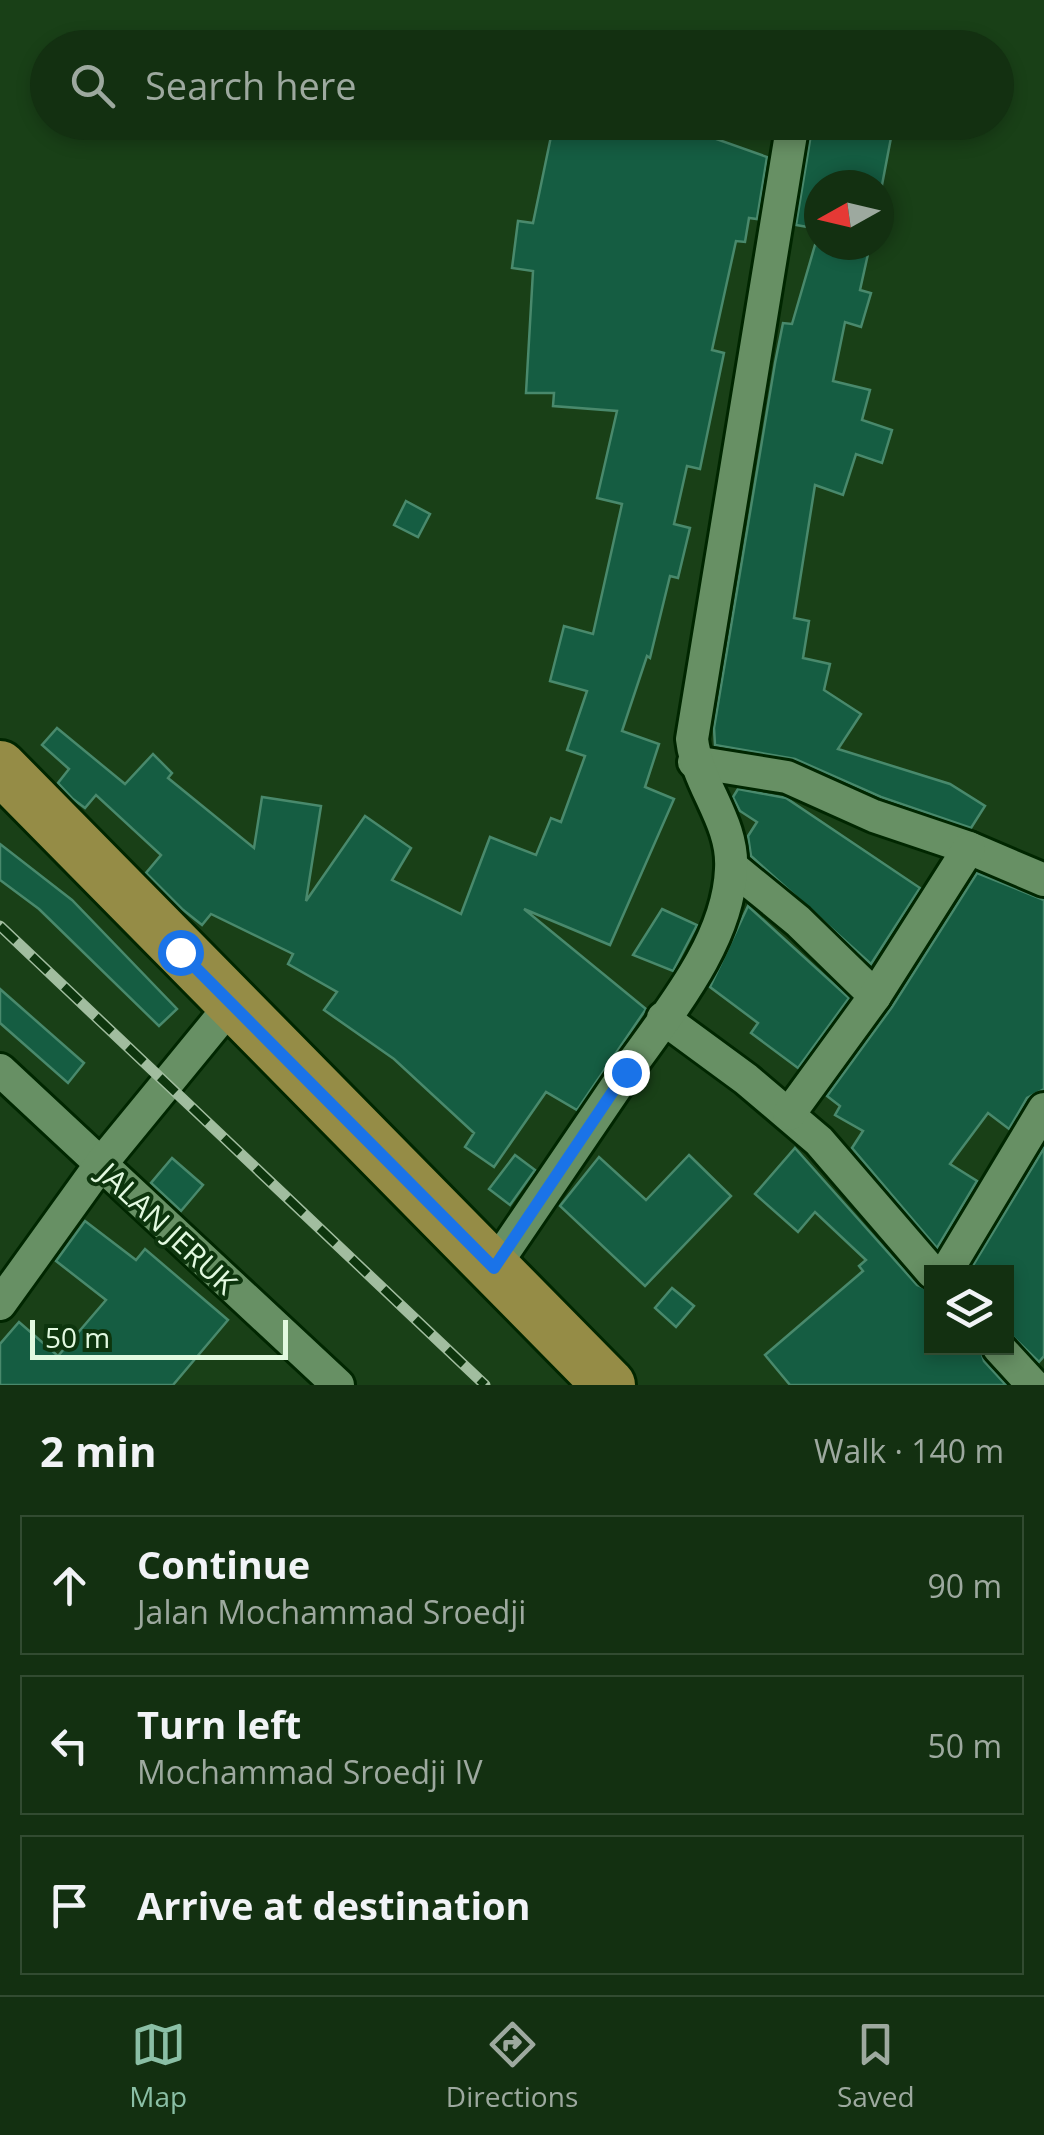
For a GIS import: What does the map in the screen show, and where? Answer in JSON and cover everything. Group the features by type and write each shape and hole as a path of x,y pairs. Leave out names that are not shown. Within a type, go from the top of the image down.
{"main road":[{"path":"0,767 608,1385"}],"street":[{"path":"494,1268 663,1018 720,923 732,867 726,828 694,762 698,692 791,140"},
{"path":"694,762 787,776 890,822 969,848 1044,880"},
{"path":"789,1114 875,996 969,848"},
{"path":"732,867 798,920 875,996"},
{"path":"0,1304 100,1165 232,1004"},
{"path":"663,1018 789,1114 926,1265"},
{"name":"JALAN JERUK","path":"0,1070 338,1385"},
{"path":"950,1265 1044,1109"},
{"path":"1005,1355 1033,1385"}],"building":[{"path":"550,140 719,140 767,157 757,219 749,218 745,242 736,241 712,350 724,353 700,469 687,466 674,524 690,528 678,578 670,576 650,658 647,656 622,731 659,744 645,787 674,799 610,945 524,909 646,1009 577,1110 546,1092 494,1167 465,1147 474,1133 394,1059 324,1010 337,992 288,964 293,954 211,914 202,925 182,909 146,873 161,855 96,795 85,808 73,799 58,783 69,769 42,745 57,728 125,784 153,754 172,773 168,778 254,848 262,797 321,806 306,901 365,816 411,848 392,880 461,914 490,837 536,855 551,818 561,822 585,756 567,750 587,691 550,681 564,626 593,634 622,504 597,498 617,411 553,406 554,393 526,393 533,271 512,268 518,221 533,223"},
{"path":"810,140 891,140 885,170 805,170"},
{"path":"804,177 804,226 796,225"},
{"path":"811,260 867,260 860,290 871,293 861,327 845,322 833,381 870,390 862,420 892,430 882,463 856,454 843,495 815,485 794,618 809,621 803,658 830,664 824,690 861,714 838,749 950,784 985,806 971,828 881,797 795,759 715,745 714,728 775,363 783,323 792,324"},
{"path":"406,501 430,514 418,537 394,525"},
{"path":"738,789 786,798 920,888 871,964 751,856 748,836 757,822 740,811 733,797"},
{"path":"0,844 72,900 177,1009 159,1026 39,909 0,880"},
{"path":"977,873 1044,900 1044,1089 1027,1098 1009,1129 988,1113 950,1164 977,1181 937,1248 852,1148 863,1131 835,1115 840,1106 827,1096 892,1007"},
{"path":"748,906 849,998 798,1068 751,1033 758,1023 710,987"},
{"path":"662,909 697,925 673,971 633,955"},
{"path":"0,989 84,1063 68,1083 0,1023"},
{"path":"795,1148 917,1285 924,1288 924,1355 982,1355 1006,1385 790,1385 765,1355 863,1271 859,1266 866,1260 815,1212 798,1232 755,1194"},
{"path":"1044,1148 1044,1356 1039,1362 1014,1338 1014,1265 973,1265"},
{"path":"515,1155 535,1170 510,1205 489,1189"},
{"path":"689,1155 731,1196 645,1286 560,1206 599,1157 646,1200"},
{"path":"172,1158 203,1185 181,1211 151,1183"},
{"path":"85,1221 136,1260 145,1249 228,1320 173,1385 0,1385 0,1344 19,1322 58,1356 106,1300 56,1261"},
{"path":"672,1288 694,1306 676,1327 655,1308"}],"railway":[{"path":"0,926 485,1385"}],"route":[{"path":"180,952 494,1268 626,1072"}]}
